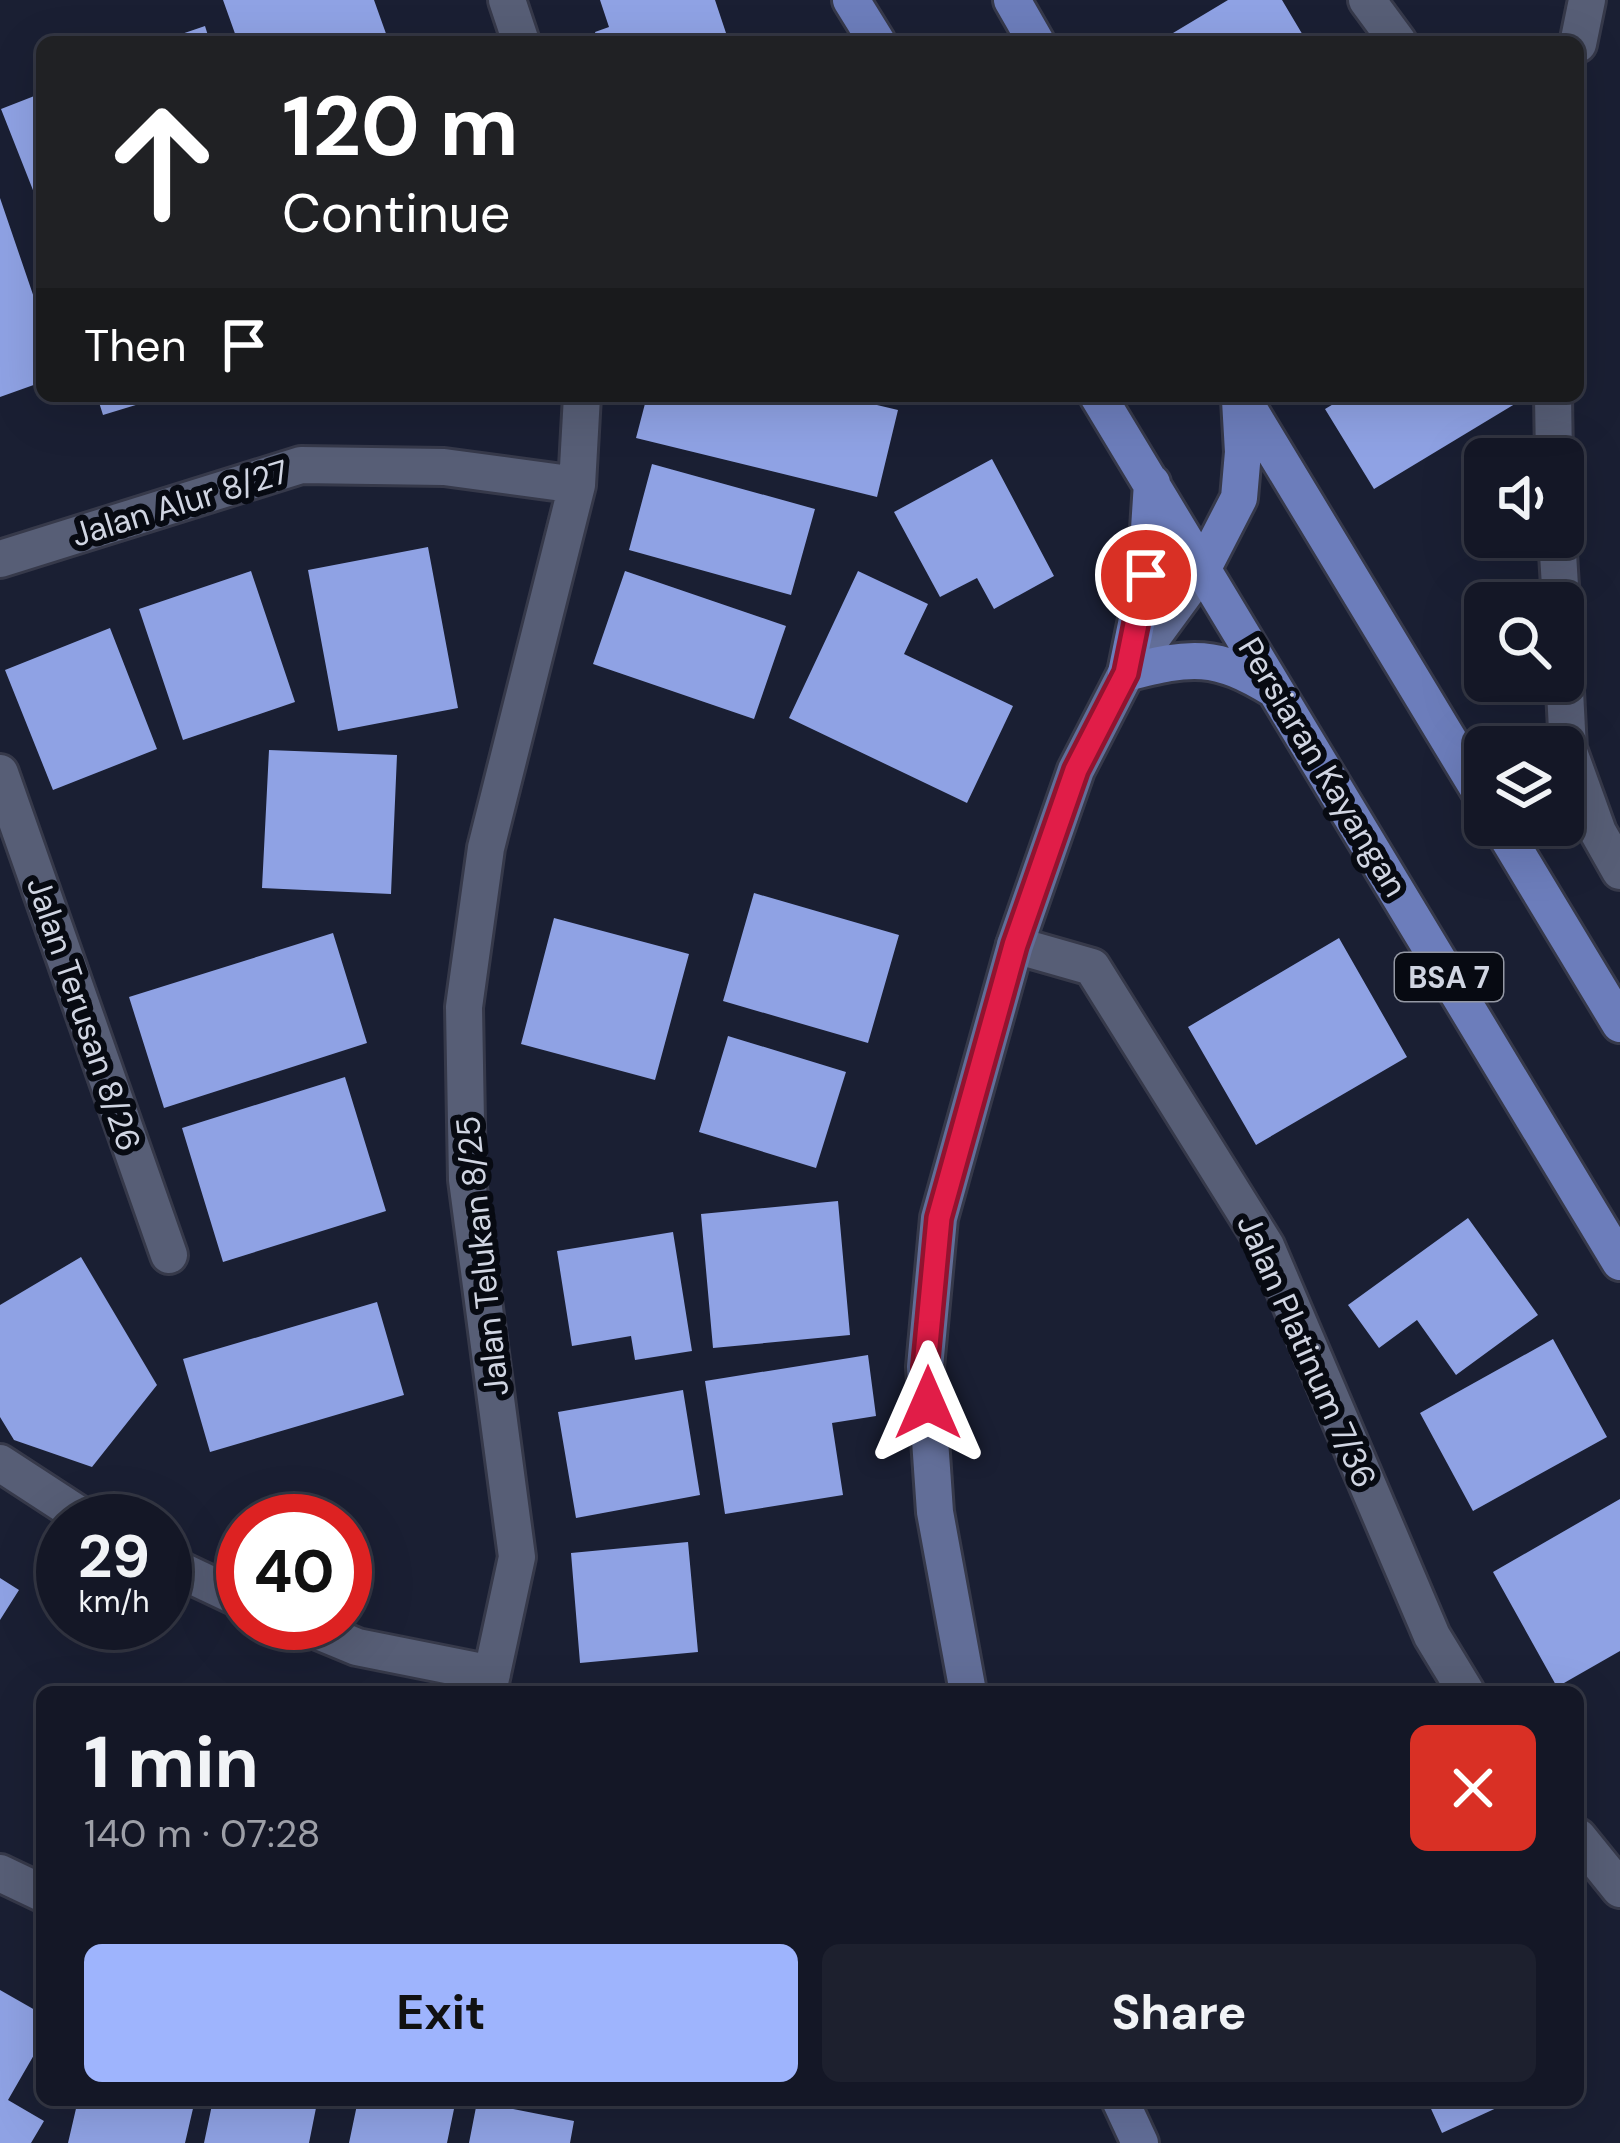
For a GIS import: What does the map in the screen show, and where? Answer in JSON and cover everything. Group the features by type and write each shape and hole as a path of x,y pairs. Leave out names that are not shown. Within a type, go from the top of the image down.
{"main road":[{"path":"851,0 873,36"},
{"path":"1012,0 1033,36"},
{"name":"Persiaran Kayangan","path":"1101,402 1620,1262"},
{"path":"1204,568 1239,498 1244,452 1240,402"},
{"path":"1244,402 1464,765"},
{"path":"1152,483 1146,575 1126,673 1181,659 1211,661 1246,672 1278,692"},
{"path":"1513,846 1620,1024"}],"street":[{"path":"507,0 519,36"},
{"path":"1367,0 1394,36"},
{"path":"1580,36 1587,0"},
{"name":"Jalan Telukan 8/25","path":"490,1683 517,1556 467,1180 464,1006 486,848 577,485 582,402"},
{"path":"1553,402 1554,438"},
{"name":"Jalan Alur 8/27","path":"0,560 301,465 444,467 577,485"},
{"path":"967,1686 935,1512 925,1367 939,1218 1015,945 1076,770 1126,673 1204,568"},
{"path":"1566,702 1568,749 1598,832 1620,871"},
{"name":"Jalan Terusan 8/26","path":"0,772 169,1255"},
{"name":"Jalan Platinum 7/36","path":"1015,945 1092,967 1266,1246 1432,1636 1462,1686"},
{"path":"0,1463 48,1494"},
{"path":"368,1650 490,1683"},
{"path":"1584,1844 1620,1889"},
{"path":"0,1874 36,1890"},
{"path":"1123,2106 1140,2143"}],"building":[{"path":"223,0 374,0 387,36 236,36"},
{"path":"600,0 715,0 727,36 596,36 595,32 609,27"},
{"path":"1228,0 1282,0 1303,36 1168,36"},
{"path":"205,26 208,36 176,36"},
{"path":"36,95 36,198 1,109"},
{"path":"0,198 36,303 36,384 0,397"},
{"path":"99,402 146,402 103,415"},
{"path":"645,402 864,402 898,410 877,497 636,438"},
{"path":"1337,402 1518,402 1374,489 1325,409"},
{"path":"992,459 1054,576 994,609 977,578 940,597 894,512"},
{"path":"652,464 815,509 791,595 629,550"},
{"path":"428,547 458,708 338,731 308,570"},
{"path":"251,571 295,702 183,740 139,609"},
{"path":"625,571 786,626 754,719 593,664"},
{"path":"858,571 928,604 904,654 1013,706 967,803 789,718"},
{"path":"110,628 157,749 53,790 5,670"},
{"path":"269,750 397,755 391,894 262,888"},
{"path":"754,893 899,935 868,1043 723,1001"},
{"path":"554,918 689,954 655,1080 521,1044"},
{"path":"333,933 367,1043 164,1108 129,997"},
{"path":"1339,938 1407,1057 1256,1145 1188,1027"},
{"path":"728,1036 846,1072 816,1168 699,1132"},
{"path":"345,1077 386,1211 223,1262 182,1128"},
{"path":"838,1201 850,1335 713,1348 701,1214"},
{"path":"1468,1218 1538,1315 1456,1375 1417,1320 1379,1348 1348,1305"},
{"path":"673,1232 692,1351 635,1360 631,1336 572,1346 557,1251"},
{"path":"81,1257 157,1385 92,1467 14,1440 0,1417 0,1305"},
{"path":"377,1302 404,1395 210,1452 183,1359"},
{"path":"1553,1339 1607,1437 1473,1511 1420,1413"},
{"path":"868,1355 876,1416 832,1423 843,1495 725,1514 705,1381"},
{"path":"683,1390 700,1495 576,1518 558,1412"},
{"path":"1620,1499 1620,1651 1556,1686 1493,1572"},
{"path":"688,1542 698,1652 580,1663 571,1553"},
{"path":"0,1578 19,1590 0,1620"},
{"path":"0,1990 36,2011 36,2051 8,2100 44,2121 31,2143 0,2143"},
{"path":"77,2106 194,2106 185,2143 68,2143"},
{"path":"212,2106 316,2108 309,2143 204,2143"},
{"path":"357,2106 454,2109 447,2143 349,2143"},
{"path":"476,2106 574,2121 570,2143 469,2143"},
{"path":"1430,2106 1501,2106 1442,2133"}],"route":[{"path":"928,1403 925,1367 939,1218 1015,945 1076,770 1126,673 1146,575"}]}
